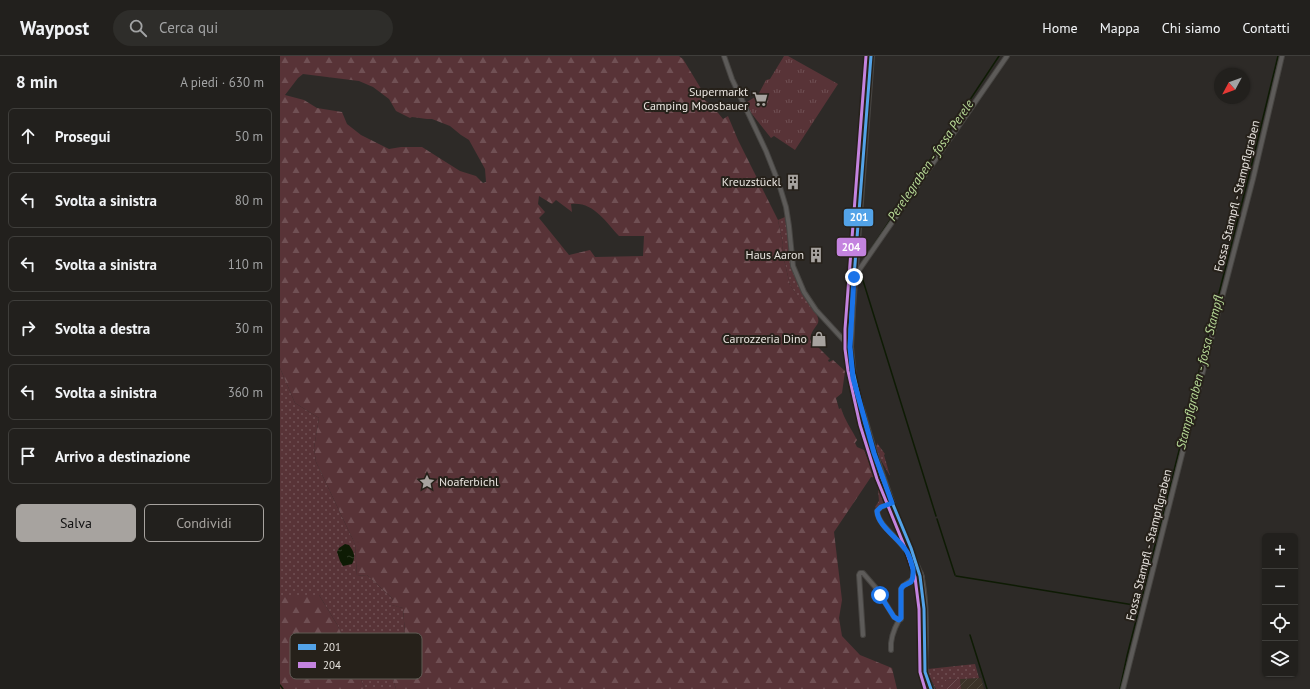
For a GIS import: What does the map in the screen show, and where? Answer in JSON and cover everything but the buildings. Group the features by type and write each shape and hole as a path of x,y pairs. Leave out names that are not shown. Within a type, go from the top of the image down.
{"main road":[{"path":"871,56 850,347 853,378 874,453 901,530 921,577 925,643 923,664 924,674 931,689"}],"street":[{"path":"724,56 732,79 766,151 779,184 787,213 793,266 804,292 816,310 850,347"},
{"path":"855,270 859,270 1007,56"},
{"name":"Fossa Stampfl - Stampflgraben","path":"1123,689 1251,186 1282,56"},
{"path":"892,503 881,507 877,511 877,515 908,553 911,559 914,576 911,582 903,586 901,589 901,618 895,626 891,640 892,650"},
{"path":"863,635 860,573 863,573 876,588 894,617 899,620"}],"shaded area":[{"path":"981,678 984,689 961,689 960,679"}],"green space":[{"path":"280,56 679,56 683,59 703,92 700,96 715,109 723,119 728,116 738,140 778,220 783,245 782,251 790,285 806,309 812,307 818,318 817,324 810,339 830,359 828,360 829,362 833,360 845,371 842,393 836,398 839,409 841,408 857,440 855,443 857,447 864,450 871,467 871,477 834,532 842,600 839,618 842,636 860,655 892,668 897,689 396,689 393,679 422,679 422,633 405,633 403,608 387,604 393,599 367,575 357,576 355,544 316,462 314,448 319,418 295,403 280,368","holes":["303,74 359,81 373,87 389,99 396,111 410,118 432,119 450,126 469,140 485,169 486,182 483,183 476,176 460,171 422,147 401,147 389,149 361,135 347,124 342,112 317,108 304,100 285,95","539,196 552,204 556,200 572,212 571,204 586,206 604,219 619,236 644,236 643,256 595,257 590,250 569,255 539,218 545,212 538,204"]},
{"path":"784,56 788,56 838,84 795,150 774,136 771,138 744,104 758,95 766,80 770,79"},
{"path":"785,217 790,249 803,292 812,307 806,310 790,285 782,251 783,245 778,220"},
{"path":"280,368 295,403 319,418 314,448 316,462 355,544 357,576 367,575 393,599 388,604 403,608 405,633 341,633 319,595 280,595"},
{"path":"877,443 885,454 890,476 878,455 875,446"},
{"path":"872,460 887,499 885,503 876,508 875,507 879,501 877,478 871,477"},
{"path":"280,595 319,595 341,633 290,633 290,679 361,679 365,689 280,689"},
{"path":"975,664 979,678 945,680 945,689 936,689 930,678 928,669"},
{"path":"361,679 393,679 396,689 365,689"},
{"path":"960,679 961,689 945,689 945,680"}],"water":[{"path":"345,544 349,545 352,550 354,559 352,564 343,566 337,552 339,548"}],"waterway":[{"name":"Perelegraben - fossa Perele","path":"863,261 999,56"},
{"name":"Stampflgraben - fossa Stampfl","path":"1120,689 1127,656 1278,56"},
{"path":"861,274 936,516"},
{"path":"937,519 955,575"},
{"path":"956,576 1140,606"},
{"path":"970,635 987,689"},
{"path":"280,685 283,689"}],"transit line":[{"name":"204","path":"866,56 845,329 845,349 848,371 860,425 877,479 906,550 915,577 919,609 920,672 925,689"},
{"name":"201","path":"871,56 850,329 850,349 853,371 865,423 882,478 911,548 920,576 924,609 925,672 931,689"}],"place":[{"name":"Supermarkt Camping Moosbauer","path":"760,99"},
{"name":"Kreuzstückl","path":"793,182"},
{"name":"Haus Aaron","path":"816,255"},
{"name":"Carrozzeria Dino","path":"819,339"},
{"name":"Noaferbichl","path":"427,482"}],"route":[{"path":"854,277 850,347 853,378 874,453 892,503 881,507 877,511 877,515 905,548 911,559 914,576 911,582 903,586 901,589 901,618 899,620 894,617 880,595"}]}
